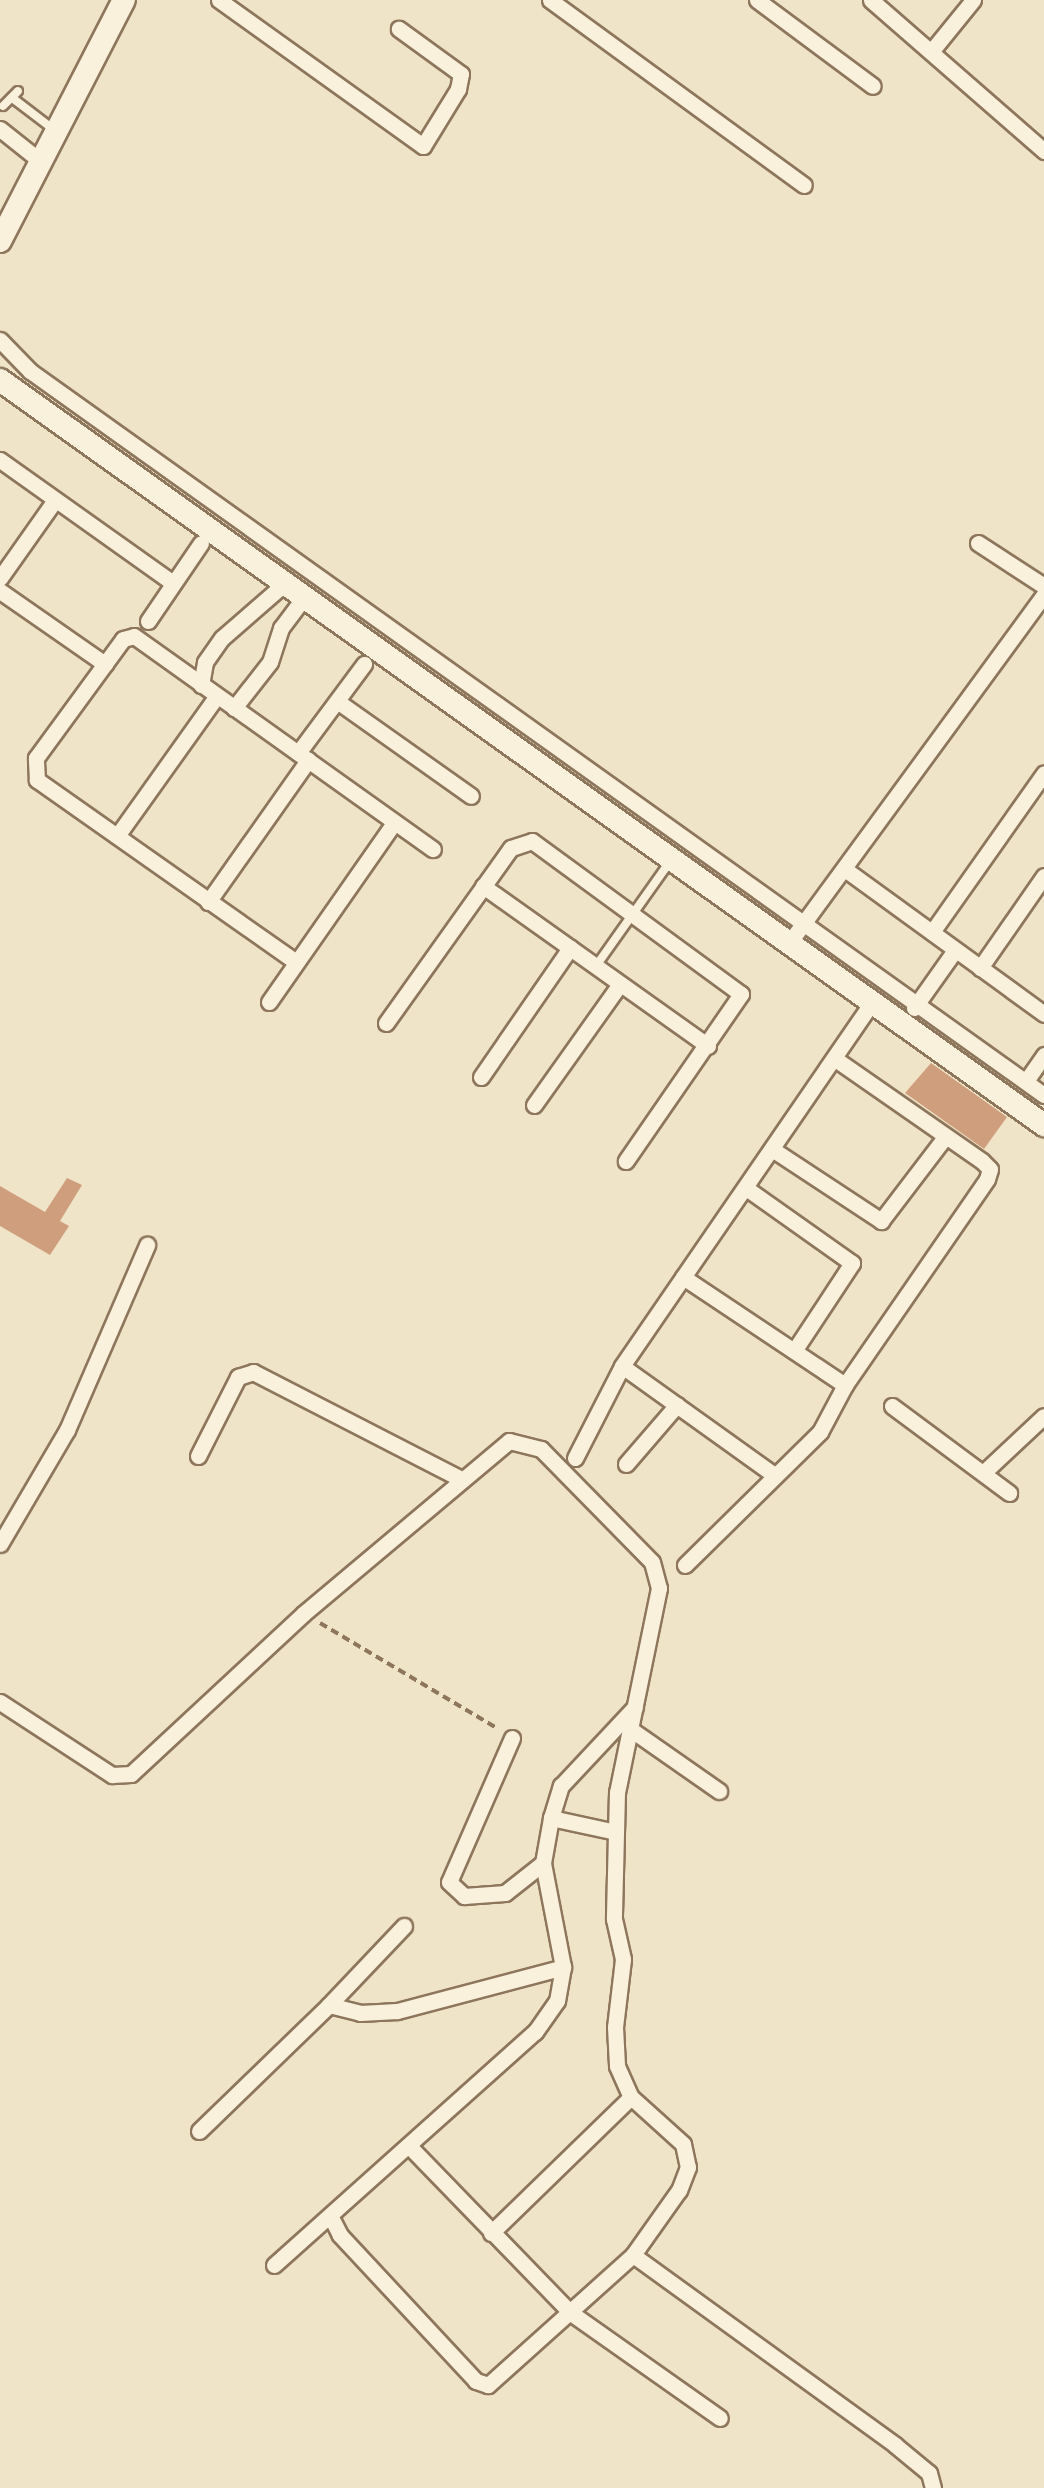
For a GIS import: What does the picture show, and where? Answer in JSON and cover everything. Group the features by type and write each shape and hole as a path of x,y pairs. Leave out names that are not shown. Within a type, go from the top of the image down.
{"street":[{"path":"0,241 54,129 124,0"},
{"path":"219,0 420,147 432,138 460,74 399,29"},
{"path":"550,0 804,184"},
{"path":"757,0 873,86"},
{"path":"871,0 934,48 1044,150"},
{"path":"934,48 973,0"},
{"path":"0,129 39,160"},
{"path":"0,340 30,370 1044,1094"},
{"path":"0,380 1044,1125"},
{"path":"0,460 174,584"},
{"path":"0,578 55,500"},
{"path":"148,620 201,543"},
{"path":"978,543 1044,586"},
{"path":"0,590 105,664"},
{"path":"201,685 205,662 222,638 294,590"},
{"path":"234,708 270,662 294,590"},
{"path":"790,943 1044,595"},
{"path":"296,962 37,780 32,768 122,640 134,636 432,849"},
{"path":"208,902 364,664"},
{"path":"117,836 217,696"},
{"path":"337,701 471,796"},
{"path":"932,932 1037,796 1044,773"},
{"path":"268,1002 394,823"},
{"path":"386,1024 511,848 527,840 740,990 738,1003 626,1162"},
{"path":"846,870 1044,1014"},
{"path":"980,968 1044,876"},
{"path":"483,886 708,1046"},
{"path":"481,1077 570,948"},
{"path":"906,1028 916,1003 955,950"},
{"path":"534,1106 620,984"},
{"path":"575,1458 622,1366 872,1002"},
{"path":"1026,1081 1044,1056"},
{"path":"685,1565 820,1432 845,1384 987,1180 982,1161 834,1058"},
{"path":"772,1149 880,1221 944,1137"},
{"path":"746,1188 852,1263 794,1351"},
{"path":"0,1544 67,1430 147,1245"},
{"path":"682,1277 845,1384"},
{"path":"622,1366 774,1475"},
{"path":"198,1456 238,1377 253,1372 461,1480"},
{"path":"626,1464 678,1406"},
{"path":"892,1406 1009,1493"},
{"path":"983,1473 1044,1416"},
{"path":"0,1702 112,1775 132,1774 303,1614 509,1441 541,1448 652,1562 658,1588 633,1731 617,1792 614,1919 623,1959 616,2066 631,2098 682,2144 688,2167 633,2255 488,2385 476,2380 340,2235 332,2219"},
{"path":"274,2265 332,2219 536,2032 561,1992 563,1967 543,1863 551,1818 562,1786 636,1707"},
{"path":"633,1731 719,1792"},
{"path":"512,1738 448,1882 464,1896 506,1893 543,1863"},
{"path":"551,1818 616,1832"},
{"path":"200,2131 329,2006 404,1926"},
{"path":"329,2006 360,2013 397,2010 563,1967"},
{"path":"491,2234 631,2098"},
{"path":"410,2147 571,2313 720,2418"},
{"path":"633,2255 895,2445 929,2473 932,2488"}],"lane":[{"path":"2,106 17,95 54,129"},
{"path":"596,966 672,860"}],"path":[{"path":"303,1614 512,1738"}],"building":[{"path":"931,1063 1007,1117 984,1149 905,1093"},
{"path":"67,1178 82,1185 60,1221 69,1226 50,1255 0,1226 0,1186 45,1212"}]}
